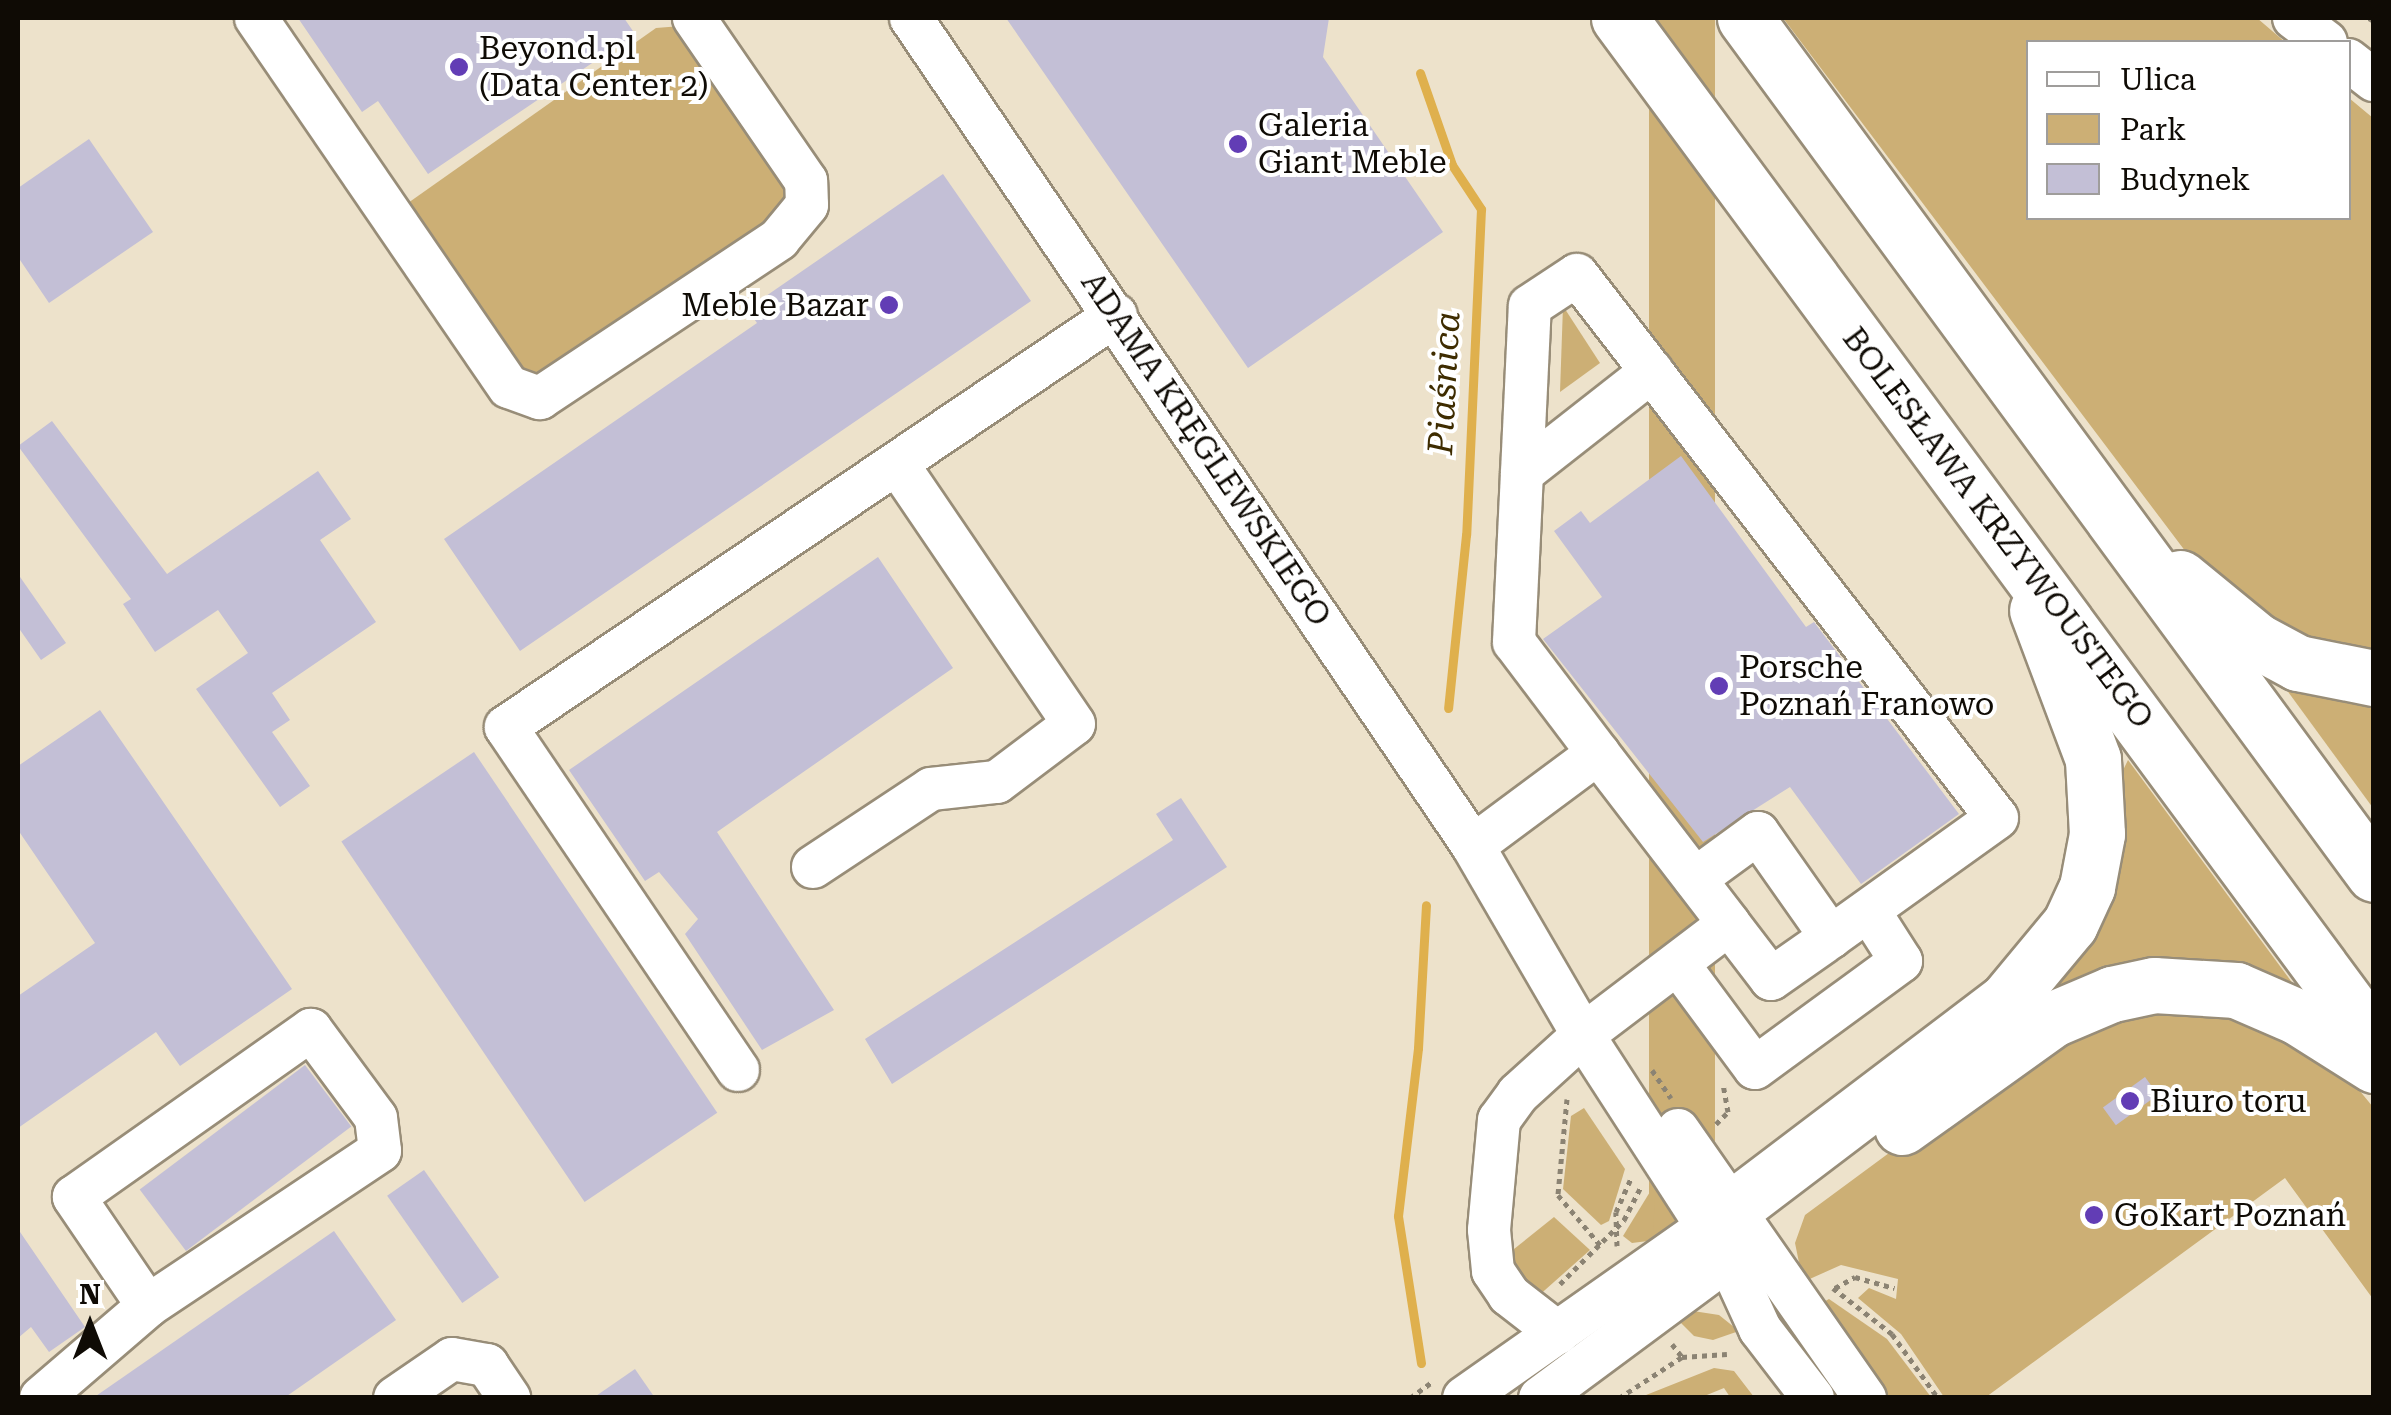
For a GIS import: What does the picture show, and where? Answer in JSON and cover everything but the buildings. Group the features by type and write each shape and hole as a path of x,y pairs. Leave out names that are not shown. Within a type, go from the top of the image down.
{"main road":[{"name":"BOLESŁAWA KRZYWOUSTEGO","path":"1620,18 2030,568 2374,1040"},
{"path":"1745,18 2374,874"},
{"path":"2123,533 2258,640 2298,662 2374,678"},
{"path":"1731,1233 2006,1001 2052,950 2082,900 2097,834 2093,759 2040,629 2030,568"},
{"path":"1731,1233 2053,1019 2112,994 2183,984 2236,990 2298,1017 2374,1065"}],"street":[{"path":"256,18 509,387 540,398 779,239 807,205 800,171 694,18"},
{"name":"ADAMA KRĘGLEWSKIEGO","path":"911,18 1116,315 1497,884 1599,1023 1685,1150 1731,1233"},
{"path":"2294,18 2323,40"},
{"path":"2351,62 2374,80"},
{"path":"1718,1018 1997,818 1578,274 1530,306 1514,642 1771,979"},
{"path":"738,1070 506,727 1116,315"},
{"path":"1522,473 1652,372"},
{"path":"813,866 931,789 997,782 1074,724 896,464"},
{"path":"1473,846 1598,753"},
{"path":"1696,879 1758,833 1832,937"},
{"path":"1678,964 1755,1068 1901,960 1868,911"},
{"path":"1543,1323 1493,1271 1489,1230 1499,1120 1599,1023 1729,924"},
{"path":"41,1398 148,1306 380,1151 376,1118 311,1030 74,1197 148,1306"},
{"path":"1731,1233 1817,1295 1865,1398"},
{"path":"1452,1387 1543,1323 1731,1233"},
{"path":"1540,1398 1731,1233"},
{"path":"1731,1233 1760,1329 1812,1398"},
{"path":"395,1398 452,1359 487,1365 509,1398"}],"path":[{"path":"1599,1023 1685,1150"},
{"path":"1543,1323 1602,1247 1641,1184 1728,1112 1721,1077"},
{"path":"1817,1295 1855,1277 1894,1288"},
{"path":"1817,1295 1892,1334 1938,1398"},
{"path":"1619,1398 1682,1357"},
{"path":"1410,1398 1452,1387"}],"green space":[{"path":"1649,18 1715,18 1715,1241 1649,1241"},
{"path":"1783,18 2257,18 2283,40 2026,40 2026,220 2351,220 2351,100 2373,118 2373,663 2332,658 2201,572"},
{"path":"681,26 792,191 784,215 538,379 517,373 408,203 656,28"},
{"path":"1563,306 1600,363 1560,392"},
{"path":"2283,685 2373,690 2373,808"},
{"path":"2128,760 2299,992 2134,973 1998,1028"},
{"path":"2223,1002 2345,1073 2373,1107 2373,1299 2285,1178 1986,1397 1944,1397 1901,1334 1858,1298 1869,1288 1896,1299 1898,1279 1841,1265 1803,1282 1795,1243 1805,1215 2034,1046 2070,1025"},
{"path":"1584,1108 1625,1169 1609,1221 1601,1225 1563,1189 1571,1116"},
{"path":"1656,1182 1653,1232 1648,1241 1632,1243 1623,1236"},
{"path":"1554,1217 1590,1250 1536,1298 1504,1257"},
{"path":"1829,1299 1887,1339 1931,1397 1884,1397 1818,1305"},
{"path":"1693,1311 1719,1315 1739,1331 1713,1340 1694,1336 1676,1318"},
{"path":"1714,1368 1734,1371 1754,1397 1730,1397 1724,1388 1702,1397 1641,1397"}],"waterway":[{"name":"Piaśnica","path":"1420,73 1452,165 1481,209 1466,535 1448,708"},
{"name":"Piaśnica","path":"1421,1363 1398,1216 1418,1048 1426,905"}],"place":[{"name":"Beyond.pl (Data Center 2)","path":"459,67"},
{"name":"Galeria Giant Meble","path":"1238,144"},
{"name":"Meble Bazar","path":"889,305"},
{"name":"Porsche Poznań Franowo","path":"1719,686"},
{"name":"Biuro toru","path":"2130,1101"},
{"name":"GoKart Poznań","path":"2094,1215"}]}
